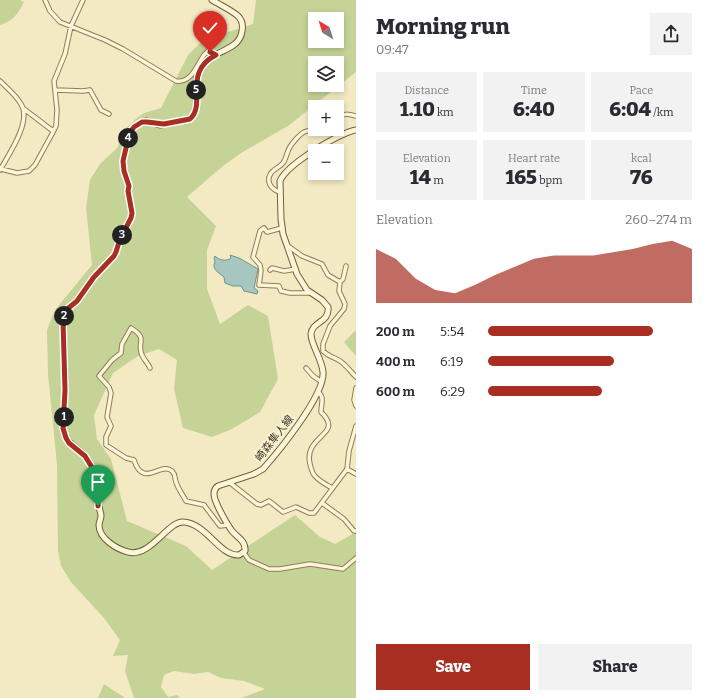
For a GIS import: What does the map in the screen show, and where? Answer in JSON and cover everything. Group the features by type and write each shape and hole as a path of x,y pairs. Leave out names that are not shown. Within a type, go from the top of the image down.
{"main road":[{"path":"212,0 238,16 243,28 241,38 239,41 206,62 197,77 197,102 190,119 164,124 142,122 134,127 129,135 123,161 124,171 129,186 128,191 132,213 131,218 120,239 114,256 94,277 77,301 66,310 64,314 65,390 63,428 69,443 85,456 96,474 99,485 98,501 101,518 99,525 101,534 109,542 129,552 141,552 175,524 184,522 197,526 230,554 240,555 244,553"},
{"name":"崎森隼人線","path":"244,553 245,549 243,542 228,525 217,504 214,490 218,486 254,474 264,469 307,412 318,392 322,382 323,372 311,333 315,326 325,318 328,310 324,303 310,293 300,280 282,228 280,181 289,170 317,148 355,130"}],"street":[{"path":"45,0 54,17 60,22 123,49 176,81 183,81 189,78 207,52 216,55"},
{"path":"24,109 24,120 20,131 0,169 17,173 32,169 56,126 57,110 54,81 66,54 71,26 83,0"},
{"path":"0,81 18,99 24,109 53,131"},
{"path":"55,90 90,90 101,110 109,114"},
{"path":"344,114 356,116"},
{"path":"280,192 274,190 270,186 269,183 272,173 283,164 290,148 299,136 304,132 308,131"},
{"path":"282,228 267,232 264,228 260,231 253,257 260,265 261,271 259,284 278,286 281,291 290,293 310,293"},
{"path":"288,246 302,256 322,264 328,274 340,282"},
{"path":"346,266 343,279 340,282 339,291 345,304 344,309 330,326 323,351 328,356 338,359 356,377"},
{"path":"270,270 272,268 286,271 296,268"},
{"path":"150,368 141,353 142,340 140,334 131,328 122,344 121,353 112,360 99,376 109,387 111,393 107,417 111,426 106,437 106,445 109,449 126,458 134,460 138,469 146,473 151,474 162,469 169,469 176,476 176,482 186,501 204,505 220,526 228,525"},
{"path":"306,368 312,376 322,382"},
{"path":"356,388 354,400 356,406"},
{"path":"318,392 321,394 321,412 328,422 329,427 313,445 310,450 309,460 312,472 315,476 332,488"},
{"path":"228,482 257,504 262,505 269,502 283,512 296,507 314,513 347,469 349,451 356,429"},
{"path":"347,469 356,474"},
{"path":"322,502 344,519 354,531 356,531"},
{"path":"244,553 249,560 264,567 274,569 310,564 343,569 356,558"}],"green space":[{"path":"0,0 20,0 24,2 15,16 0,25"},
{"path":"256,0 356,0 356,72 344,82 344,56 308,56 308,92 331,92 321,100 308,100 308,110 288,126 241,153 223,166 187,197 216,226 207,250 207,289 220,324 248,305 268,316 278,379 260,412 232,429 212,437 183,428 174,389 177,360 159,349 138,356 113,373 94,415 97,439 111,459 127,521 186,546 212,570 295,515 320,537 335,544 356,532 356,698 241,698 265,689 244,681 221,678 208,672 194,674 174,671 164,675 161,687 168,697 177,695 180,698 134,698 125,671 128,655 113,656 120,640 104,618 71,582 61,566 58,551 57,465 48,374 47,330 55,310 92,265 86,208 90,180 100,164 117,148 126,128 144,113 161,108 188,55 203,40 253,24"},
{"path":"356,330 356,356 344,342"},
{"path":"104,684 125,698 98,698"}],"water":[{"path":"230,255 239,258 258,269 254,288 258,291 257,294 244,291 241,286 233,286 225,283 224,277 215,269 215,256 218,259 225,260 231,258"}],"route":[{"path":"98,506 99,485 96,474 89,460 81,451 69,443 63,428 65,390 64,314 66,310 77,301 94,277 114,256 120,239 131,218 132,213 128,191 129,186 124,171 123,161 129,135 134,127 142,122 164,124 190,119 197,102 197,77 203,65 210,58 216,55 210,52"}]}
